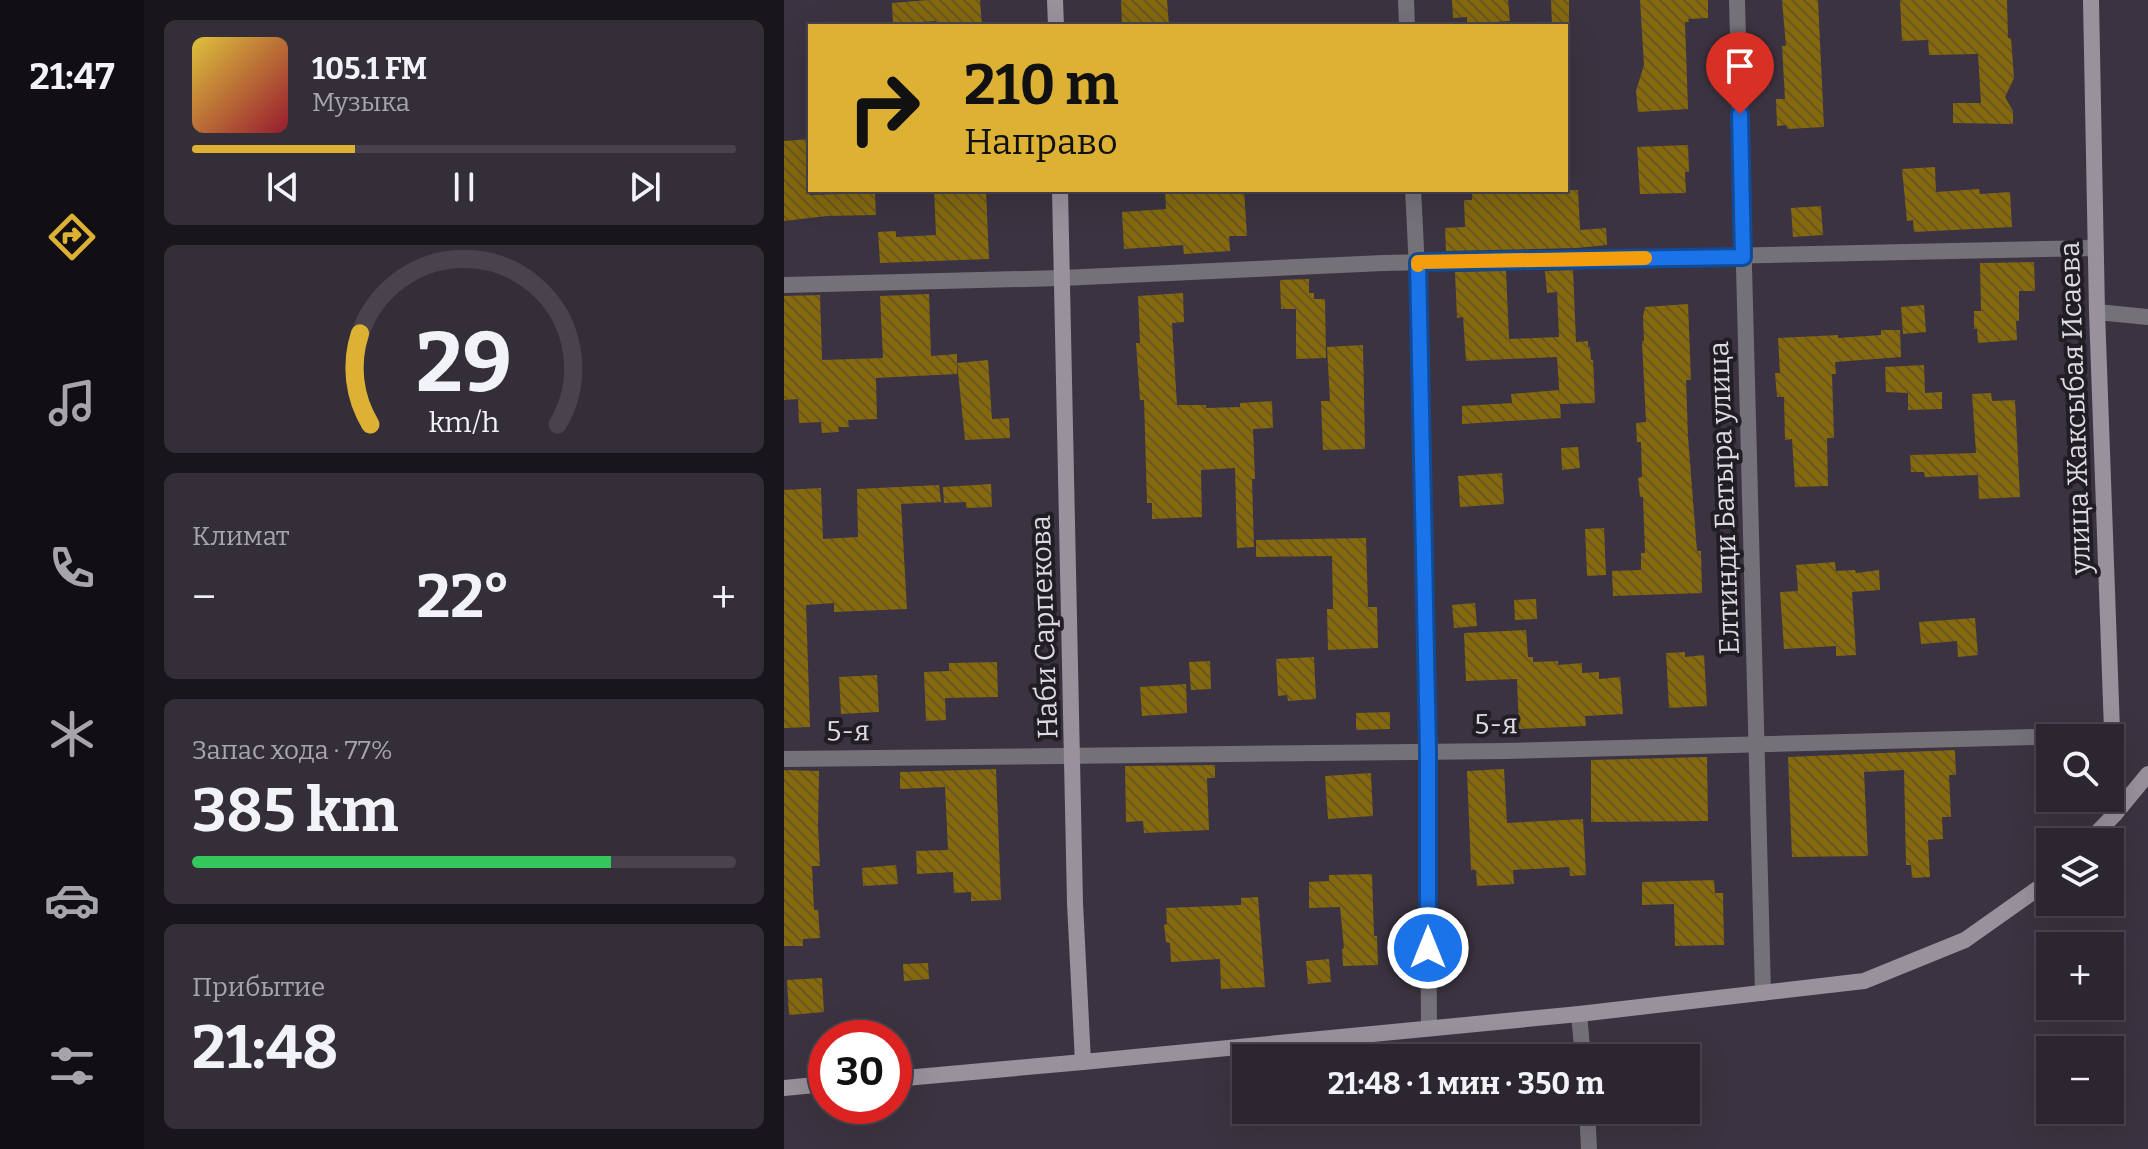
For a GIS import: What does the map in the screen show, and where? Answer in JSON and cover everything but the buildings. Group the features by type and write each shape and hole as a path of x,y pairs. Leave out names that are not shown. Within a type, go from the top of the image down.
{"street":[{"path":"1055,0 1056,24"},
{"path":"1406,0 1407,24"},
{"name":"Елтинди Батыра улица","path":"1737,0 1763,993"},
{"name":"улица Жаксыбая Исаева","path":"2091,0 2095,248 2113,724"},
{"name":"Наби Сарпекова","path":"1060,192 1075,903 1083,1062"},
{"path":"1413,192 1418,262 1428,751 1429,1028"},
{"path":"784,285 1062,278 1418,262 2095,248"},
{"path":"2097,312 2148,317"},
{"name":"5-я","path":"784,759 1428,751 2036,737"},
{"path":"2102,828 2148,774"},
{"path":"912,1077 1579,1014 1864,981 1965,940 2036,890"},
{"path":"1579,1014 1582,1044"},
{"path":"784,1088 808,1086"},
{"path":"1588,1124 1589,1149"}],"slow traffic":[{"path":"1418,265 1418,262 1645,258"}],"route":[{"path":"1428,948 1428,751 1418,262 1743,257 1740,114"}]}
